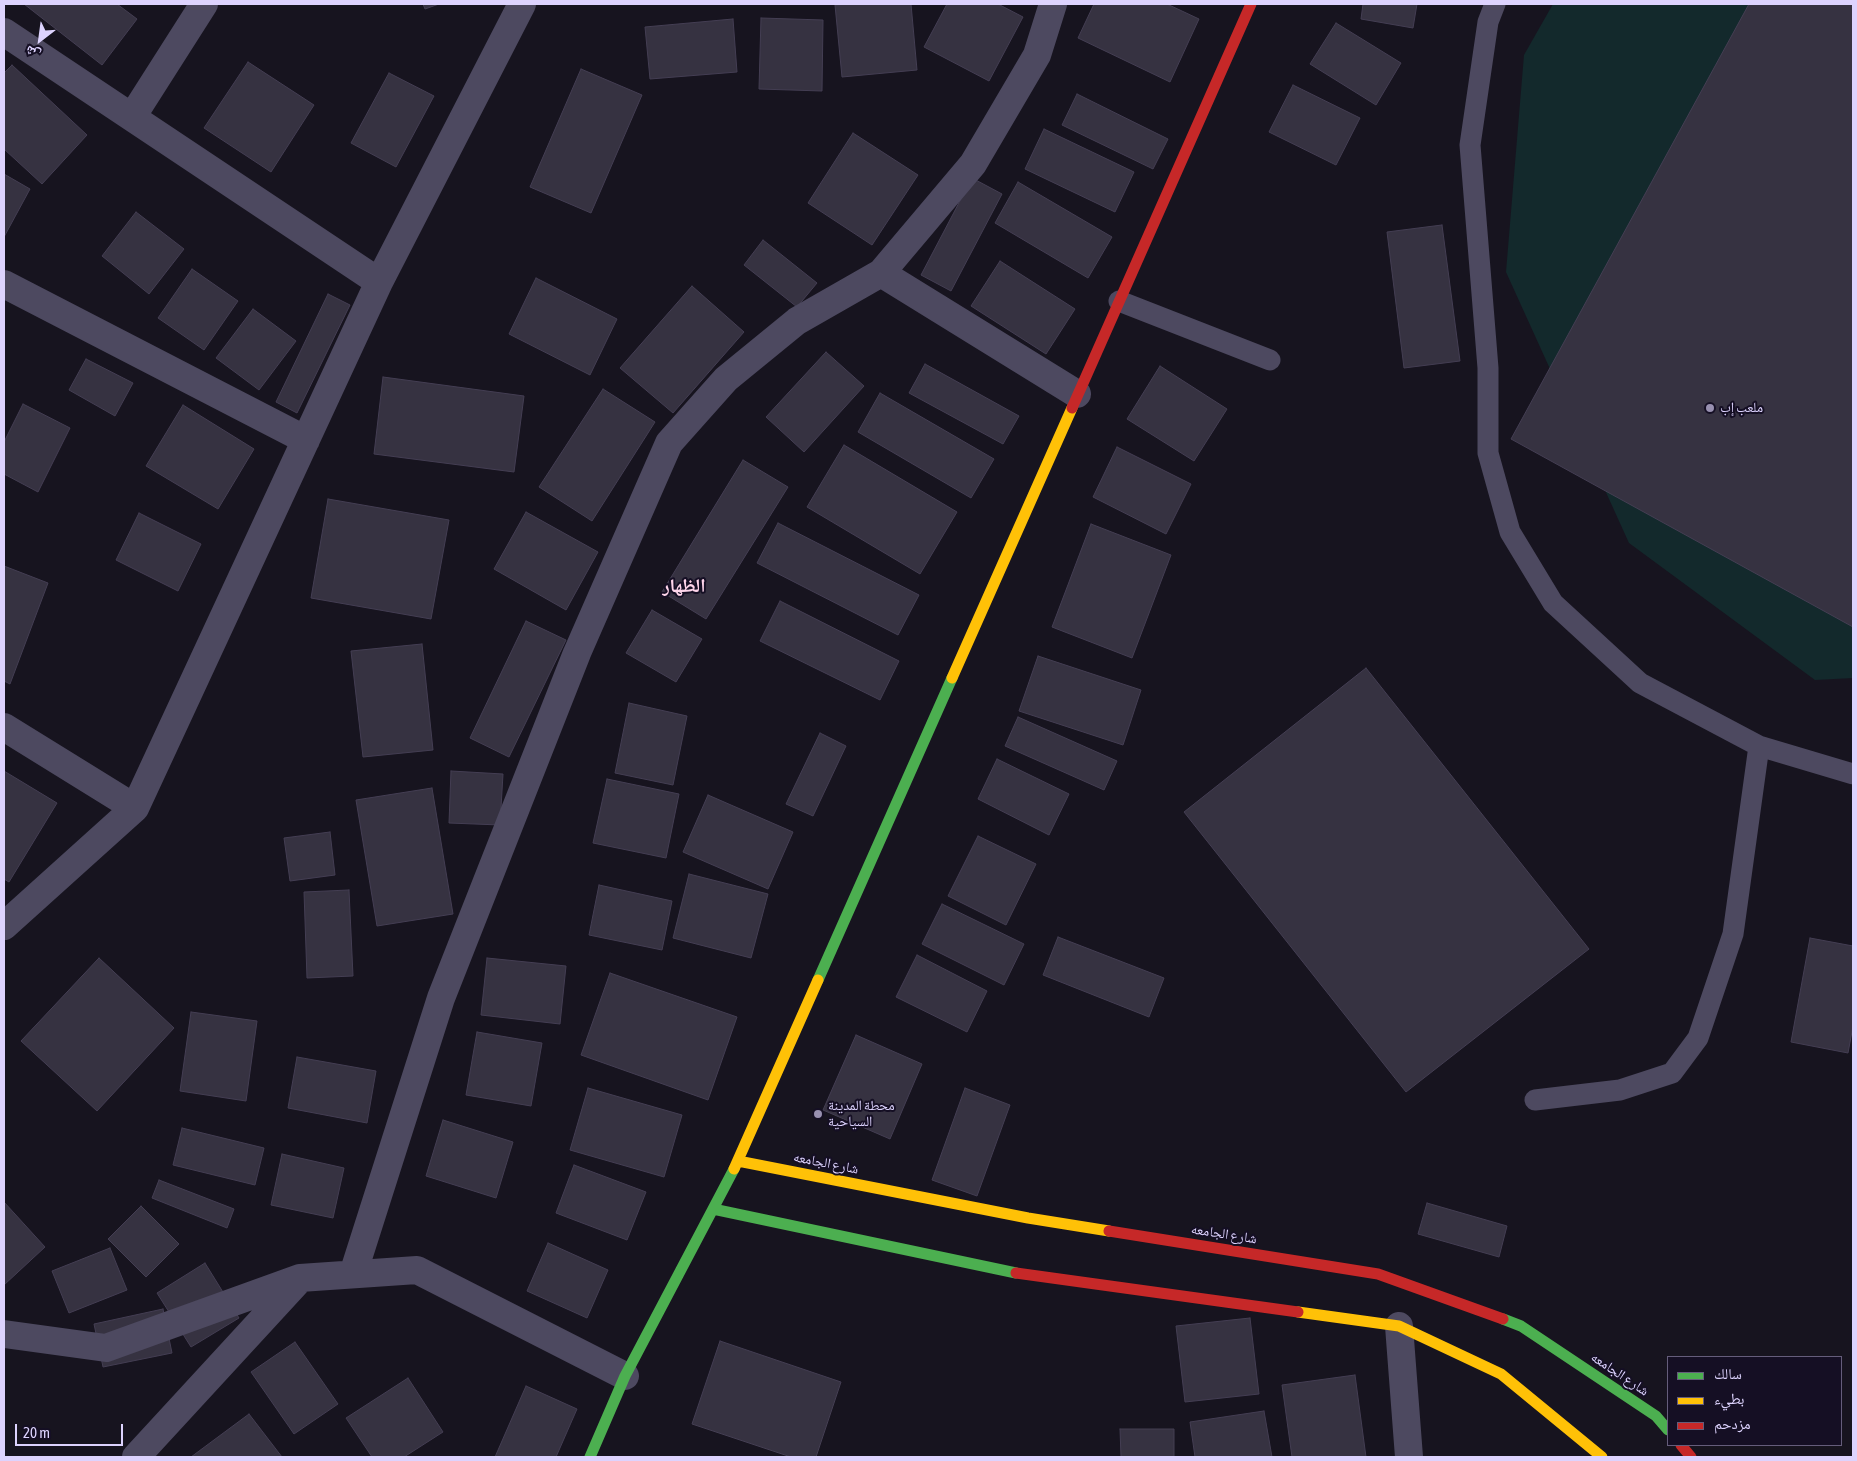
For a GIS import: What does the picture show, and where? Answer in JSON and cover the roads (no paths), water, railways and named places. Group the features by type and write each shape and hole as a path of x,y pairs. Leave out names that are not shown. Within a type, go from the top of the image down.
{"street":[{"path":"132,117 204,4"},
{"path":"4,926 135,808 379,282 522,4"},
{"path":"353,1274 441,998 577,654 669,443 726,379 797,321 882,272 973,164 1037,55 1053,4"},
{"path":"590,1457 625,1376 738,1161 1250,4"},
{"path":"4,32 379,282"},
{"path":"882,272 1077,394"},
{"path":"4,284 306,440"},
{"path":"4,727 135,808"},
{"name":"شارع الجامعه","path":"738,1161 1028,1218 1378,1274 1521,1326 1656,1416 1667,1429"},
{"path":"713,1209 1018,1273 1400,1326 1501,1374 1602,1457"},
{"path":"4,1334 106,1348 300,1278 417,1270 625,1376"},
{"path":"136,1457 300,1278"},
{"path":"1400,1326 1409,1457"},
{"path":"1682,1446 1692,1457"}],"lane":[{"path":"1495,4 1488,22 1470,145 1488,368 1488,453 1510,532 1553,603 1640,683 1759,746 1853,774"},
{"path":"1119,301 1270,360"},
{"path":"1535,1100 1620,1090 1672,1073 1698,1038 1733,934 1759,746"}],"place":[{"name":"ملعب إب","path":"1710,408"},
{"name":"محطة المدينة السياحية","path":"818,1114"}],"district":[{"name":"الظهار","path":"684,586"}]}
